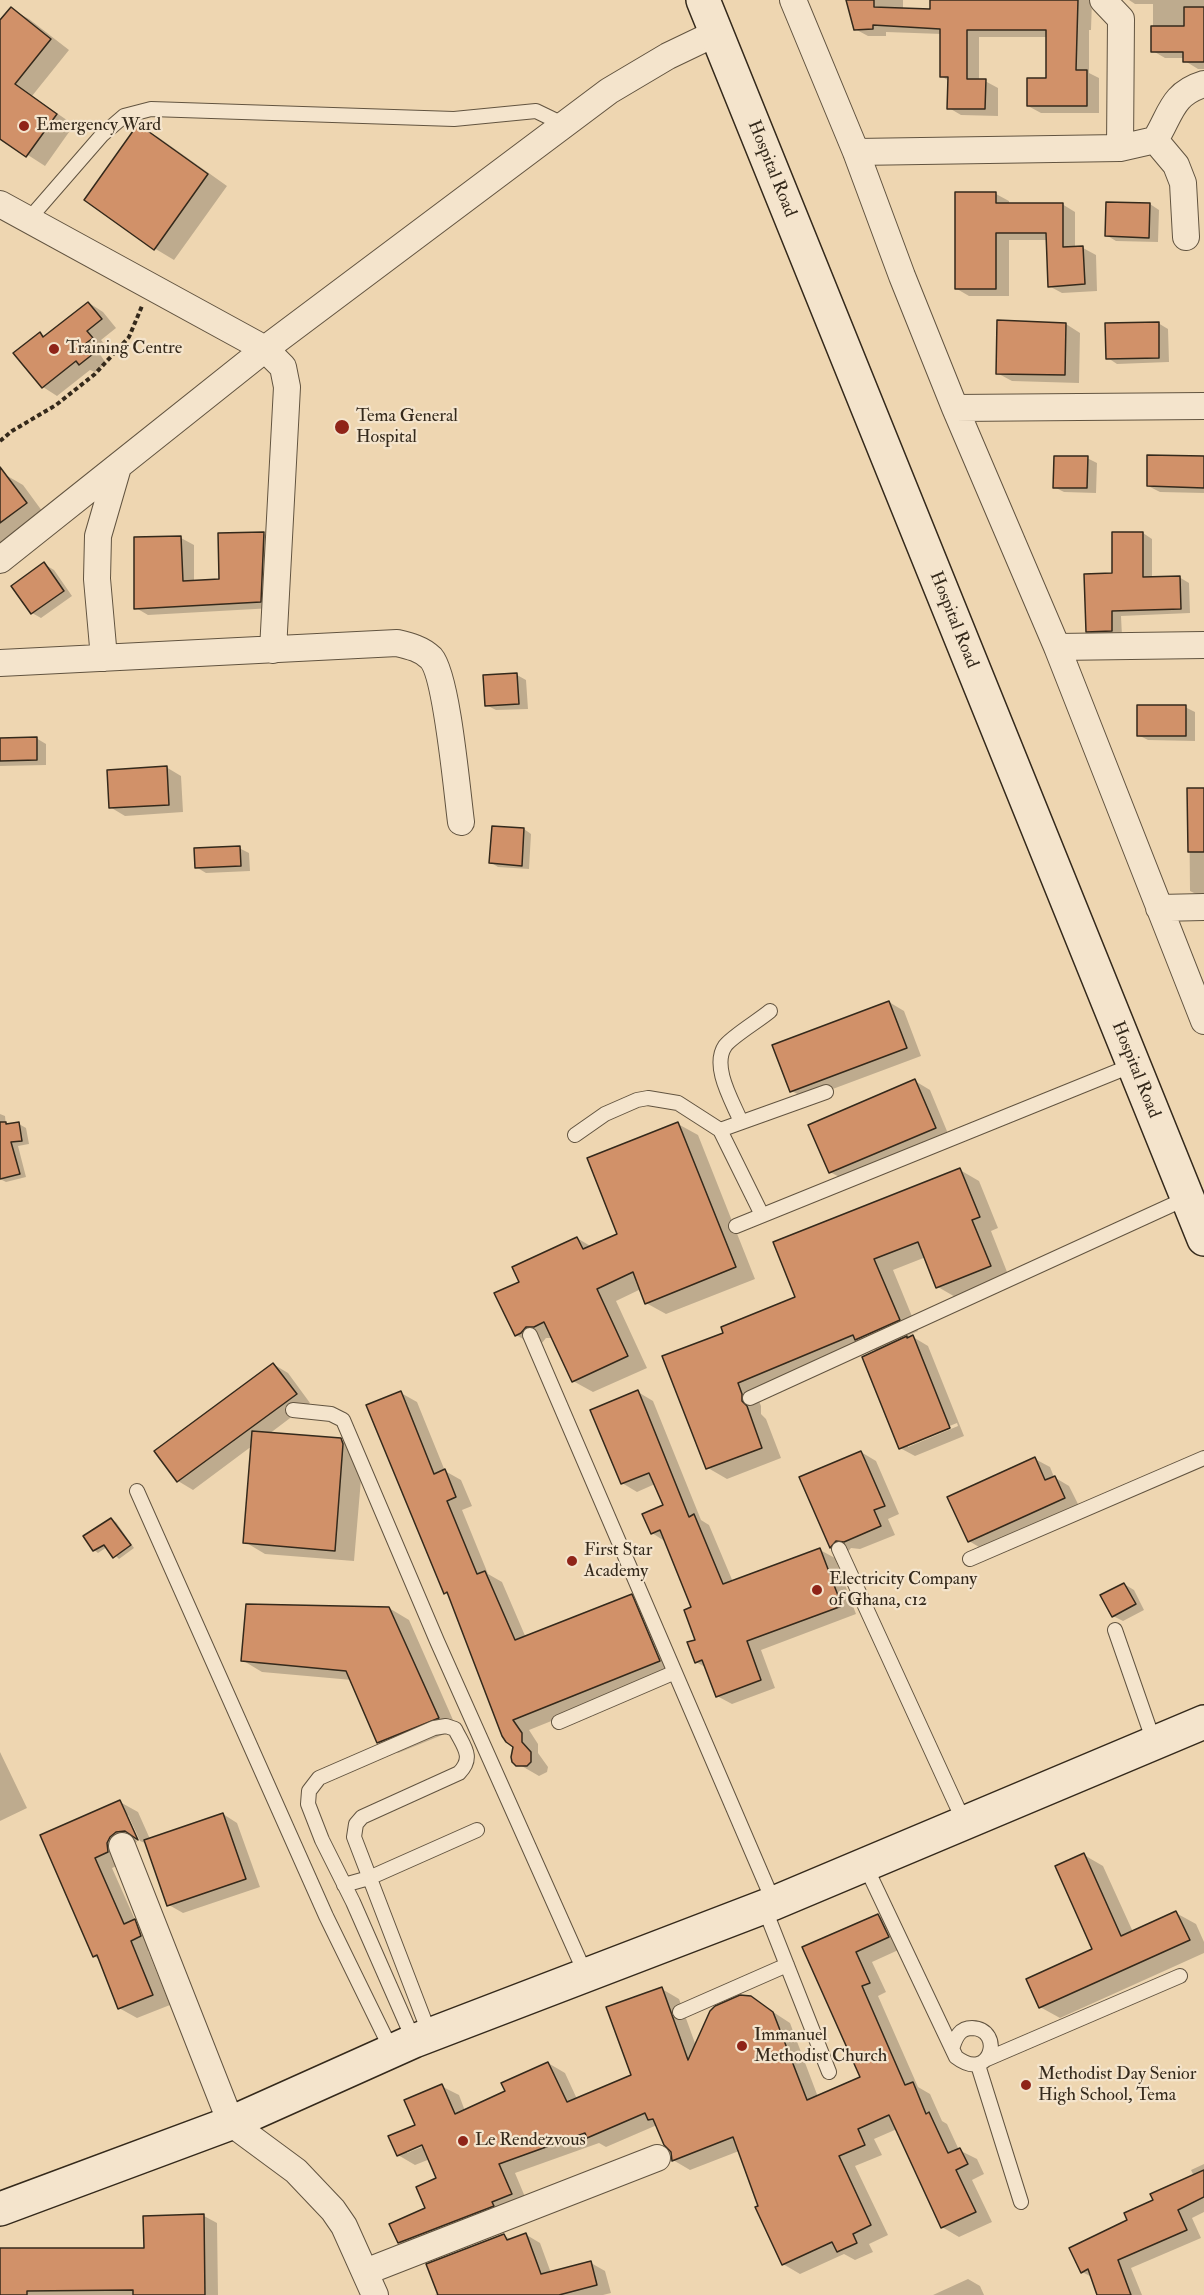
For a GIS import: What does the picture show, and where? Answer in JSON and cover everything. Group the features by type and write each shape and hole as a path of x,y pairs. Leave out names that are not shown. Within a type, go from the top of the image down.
{"main road":[{"name":"Hospital Road","path":"703,0 1204,1239"},
{"path":"0,2209 231,2122 412,2042 769,1905 1204,1722"}],"street":[{"path":"793,0 856,152 902,276 955,408 1057,647 1204,1021"},
{"path":"1103,0 1121,19 1120,148"},
{"path":"0,560 265,349 565,124 619,85 668,56 716,33"},
{"path":"856,152 1120,148 1155,140 1165,125 1174,102 1186,91 1204,84"},
{"path":"1155,140 1176,165 1183,183 1185,237"},
{"path":"0,204 265,349 283,367 286,387 273,650"},
{"path":"955,408 1204,406"},
{"path":"104,658 97,579 98,536 118,466"},
{"path":"0,663 397,643 417,648 432,659 442,684 461,822"},
{"path":"1057,647 1204,645"},
{"path":"1159,908 1204,907"},
{"path":"122,1846 231,2122 296,2171 333,2210 344,2226 370,2283 657,2158"}],"lane":[{"path":"29,219 102,135 124,116 151,109 454,119 536,111 565,124"},
{"path":"741,1122 721,1070 721,1058 726,1046 770,1011"},
{"path":"736,1226 1133,1065"},
{"path":"720,1130 826,1092"},
{"path":"575,1136 605,1114 648,1098 678,1103 720,1130 762,1215"},
{"path":"750,1398 1187,1198"},
{"path":"530,1335 769,1905 787,1965 829,2072"},
{"path":"293,1410 332,1413 343,1420 437,1641 586,1975"},
{"path":"970,1559 1204,1458"},
{"path":"137,1491 326,1916 412,2042"},
{"path":"839,1549 965,1824"},
{"path":"1115,1630 1154,1742"},
{"path":"559,1722 673,1674"},
{"path":"446,1726 455,1729 468,1756 466,1766 459,1773 362,1817 356,1824 354,1837 369,1878 412,2042 345,1885 322,1840 308,1804 309,1791 319,1778 434,1728 446,1726"},
{"path":"345,1885 369,1878 477,1830"},
{"path":"865,1866 953,2046 956,2058 966,2065 982,2062 1180,1977"},
{"path":"680,2012 787,1965"},
{"path":"953,2046 957,2035 967,2028 979,2029 988,2036 991,2047 982,2062 1021,2202"}],"path":[{"path":"0,441 12,431 56,405 95,374 129,338 150,286"}],"building":[{"path":"846,0 874,0 874,7 930,9 930,0 1078,0 1076,70 1087,70 1087,106 1027,106 1027,78 1046,78 1046,30 967,30 967,79 986,79 985,109 947,109 948,77 940,77 940,29 873,25 873,29 854,30"},
{"path":"11,7 51,39 15,84 57,114 26,157 0,139 0,20"},
{"path":"1184,7 1204,7 1204,62 1183,62 1183,52 1151,52 1151,26 1184,26"},
{"path":"138,124 208,174 154,250 84,200"},
{"path":"955,192 996,192 996,203 1063,203 1063,247 1083,246 1085,284 1048,287 1046,233 996,233 996,289 955,289"},
{"path":"1106,202 1150,203 1149,238 1105,236"},
{"name":"Training Centre","path":"88,302 102,319 87,331 93,338 85,344 93,354 79,365 76,361 42,388 13,353 40,332 43,337"},
{"path":"997,320 1066,323 1065,375 996,374"},
{"path":"1159,322 1159,358 1106,359 1105,323"},
{"path":"1147,455 1204,456 1204,488 1147,486"},
{"path":"1054,456 1088,456 1087,488 1053,488"},
{"path":"0,467 27,503 0,523"},
{"path":"264,532 261,602 134,609 134,537 181,536 183,581 219,579 218,533"},
{"path":"1112,532 1143,532 1143,577 1180,576 1181,609 1112,611 1112,631 1086,632 1084,574 1112,573"},
{"path":"44,562 64,591 31,614 11,586"},
{"path":"517,673 519,704 485,706 483,675"},
{"path":"1137,705 1186,705 1186,736 1137,736"},
{"path":"37,737 37,760 0,761 0,738"},
{"path":"167,766 169,805 109,808 107,770"},
{"path":"1187,788 1204,788 1204,852 1188,852"},
{"path":"492,826 524,828 522,866 489,863"},
{"path":"240,846 241,866 195,868 194,848"},
{"path":"889,1001 907,1048 790,1092 772,1045"},
{"path":"915,1079 936,1128 829,1173 808,1125"},
{"path":"0,1122 6,1122 6,1124 19,1122 22,1141 11,1142 20,1174 0,1179"},
{"path":"678,1122 736,1267 645,1304 633,1272 597,1289 628,1356 572,1382 544,1322 534,1327 526,1327 515,1336 494,1293 519,1282 512,1267 577,1237 583,1249 617,1234 587,1158"},
{"path":"960,1168 980,1217 972,1220 991,1266 936,1288 918,1242 874,1259 900,1320 855,1340 853,1335 738,1383 742,1401 747,1406 762,1448 706,1469 662,1356 723,1333 721,1327 795,1297 773,1242"},
{"path":"913,1335 950,1428 899,1449 862,1357"},
{"path":"273,1363 297,1394 177,1482 154,1451"},
{"path":"638,1390 689,1517 694,1514 723,1584 820,1548 842,1606 747,1641 761,1680 716,1697 702,1660 695,1663 687,1642 695,1640 684,1610 691,1607 660,1530 651,1534 642,1514 663,1505 649,1473 621,1484 590,1410"},
{"path":"401,1391 434,1474 445,1469 456,1497 447,1501 477,1574 485,1571 515,1640 632,1594 660,1661 513,1720 522,1733 522,1742 531,1752 531,1762 527,1766 516,1766 512,1762 513,1747 502,1736 447,1592 444,1594 366,1405"},
{"path":"252,1431 341,1438 343,1444 335,1551 243,1543"},
{"path":"861,1451 885,1506 874,1510 881,1526 844,1542 836,1541 830,1548 799,1477"},
{"path":"1035,1457 1045,1480 1055,1476 1065,1498 968,1542 947,1497"},
{"path":"111,1518 131,1545 113,1558 104,1545 93,1551 83,1536"},
{"path":"1124,1583 1136,1604 1112,1617 1100,1595"},
{"path":"246,1604 389,1607 439,1718 377,1743 346,1671 241,1661"},
{"path":"120,1800 138,1840 125,1831 116,1832 107,1843 108,1852 95,1858 124,1924 135,1919 141,1936 131,1941 153,1995 118,2009 97,1955 93,1957 40,1835"},
{"path":"223,1813 246,1879 167,1906 144,1840"},
{"path":"1084,1853 1121,1936 1176,1911 1190,1940 1039,2008 1026,1979 1092,1949 1055,1866"},
{"path":"878,1914 889,1937 856,1952 870,1983 862,1986 905,2085 913,2082 926,2114 929,2112 948,2153 960,2148 968,2164 956,2170 976,2212 941,2228 889,2115 858,2129 865,2145 839,2156 871,2225 853,2234 857,2243 837,2252 832,2242 782,2265 755,2207 758,2206 733,2137 672,2161 671,2152 664,2145 653,2119 648,2120 645,2113 587,2138 585,2133 499,2164 512,2194 492,2202 494,2206 398,2243 389,2224 425,2208 416,2187 436,2178 422,2145 397,2156 388,2136 415,2125 404,2100 442,2084 455,2114 505,2091 501,2083 548,2062 567,2102 631,2075 606,2007 662,1987 688,2060 710,2011 715,2006 740,1995 751,1996 773,2012 807,2100 860,2077 802,1947"},
{"path":"1204,2170 1204,2197 1178,2210 1187,2230 1118,2260 1131,2295 1097,2295 1088,2269 1081,2273 1069,2248 1127,2220 1124,2213 1153,2200 1150,2194"},
{"path":"204,2214 205,2295 133,2295 133,2290 27,2291 27,2295 0,2295 0,2248 144,2248 143,2216"},
{"path":"526,2233 541,2274 591,2261 597,2285 559,2295 438,2295 426,2264 504,2234 507,2240"}],"place":[{"name":"Emergency Ward","path":"24,126"},
{"name":"Training Centre","path":"54,349"},
{"name":"Tema General Hospital","path":"342,427"},
{"name":"First Star Academy","path":"572,1561"},
{"name":"Electricity Company of Ghana, c12","path":"817,1590"},
{"name":"Immanuel Methodist Church","path":"742,2046"},
{"name":"Methodist Day Senior High School, Tema","path":"1026,2085"},
{"name":"Le Rendezvous","path":"463,2141"}]}
